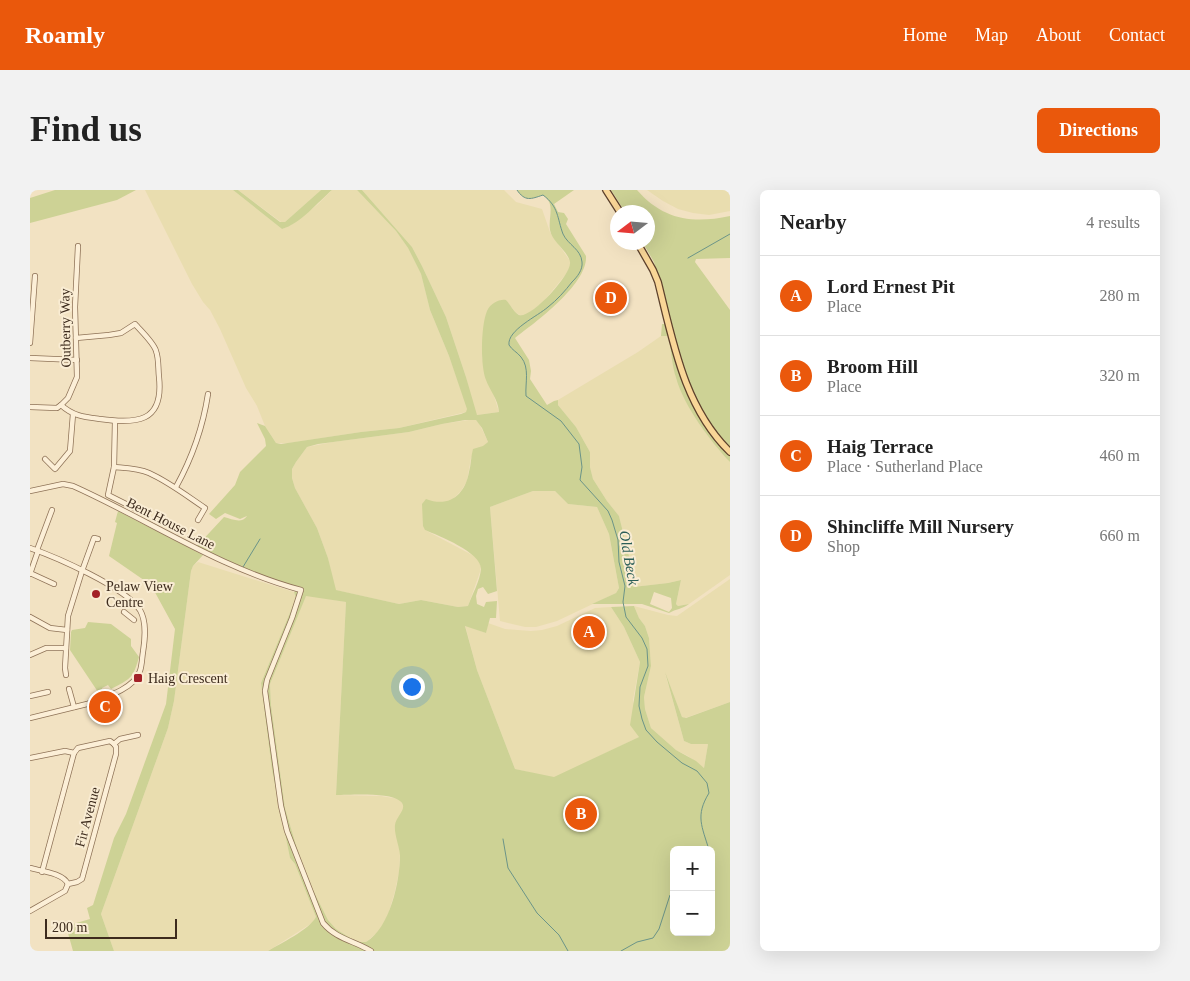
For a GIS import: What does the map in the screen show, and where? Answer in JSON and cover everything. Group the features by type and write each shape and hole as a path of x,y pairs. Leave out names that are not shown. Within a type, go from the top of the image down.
{"main road":[{"path":"606,190 616,205"},
{"path":"642,250 658,282 686,384 695,406 706,423 730,452"}],"street":[{"name":"Outberry Way","path":"61,405 68,398 77,377 76,308 78,246"},
{"path":"30,343 35,276"},
{"path":"30,407 57,408 61,405 69,413 73,414 116,421 133,421 151,414 158,405 160,389 156,350 135,324 121,333 109,336 76,338"},
{"path":"30,358 77,360"},
{"path":"176,487 186,468 195,440 201,429 208,394"},
{"path":"45,459 55,469 70,451 73,414"},
{"path":"116,421 114,467 108,495 144,512"},
{"path":"114,467 135,469 148,473 176,487 206,508 198,520"},
{"name":"Bent House Lane","path":"30,491 63,484 73,486 220,560 251,574 301,590 265,684 281,806 296,856 324,923 340,937 371,951"},
{"path":"52,510 30,574 54,584"},
{"path":"66,675 68,616 95,537"},
{"path":"30,548 82,571 115,589 133,602 140,610 145,631 140,671 128,686 88,704 30,718"},
{"path":"129,616 140,610"},
{"path":"124,612 134,620"},
{"path":"30,617 50,628 67,630"},
{"path":"30,655 46,648 66,648"},
{"path":"58,669 65,668"},
{"path":"69,689 74,707"},
{"path":"30,696 48,692"},
{"path":"42,872 74,753 78,748 110,741 114,744 120,739 138,735"},
{"name":"Fir Avenue","path":"68,885 82,880 116,754 114,744"},
{"path":"30,758 65,751 74,753"},
{"path":"30,868 62,877 67,881 68,885 65,891 30,911"}],"shaded area":[{"path":"145,190 233,190 282,229 291,225 317,205 332,190 357,190 396,231 408,248 421,274 430,310 468,409 466,412 399,428 289,443 276,443 265,426 257,406 246,388 220,329 210,310 192,284"},
{"path":"238,190 321,190 285,222 281,222"},
{"path":"362,190 504,190 516,202 542,209 550,232 570,261 570,267 544,301 525,315 516,313 506,300 501,300 492,305 485,320 482,358 499,412 477,415 475,413 466,377 446,317 422,266 412,247"},
{"path":"647,190 730,190 730,211 709,215 693,213 678,209"},
{"path":"661,336 669,336 676,379 701,427 730,462 730,575 689,604 678,606 676,604 681,580 633,587 630,577 634,563 629,556 619,516 593,479 590,467 590,452 576,427 558,405 558,400"},
{"path":"476,420 479,423 488,442 471,458 467,481 461,491 451,501 437,503 425,530 476,557 481,566 468,606 458,607 421,600 399,604 335,590 328,558 317,528 295,488 292,478 292,469 307,447 409,432"},
{"path":"533,491 555,491 568,504 597,507 609,534 619,588 616,593 557,621 536,627 525,627 500,621 490,507"},
{"path":"198,562 294,592 296,598 261,683 272,770 290,858 295,864 316,917 315,921 268,951 114,951 101,914 168,728 174,701 191,571"},
{"path":"730,579 730,702 685,718 682,717 665,673 684,741 691,744 708,744 704,768 676,750 651,728 645,709 644,697 651,666 649,638 634,606 677,616"},
{"path":"306,595 346,602 336,795 381,796 399,799 404,807 395,827 400,853 395,891 388,915 379,931 366,942 358,942 347,936 336,929 328,920 310,884 285,808 271,705 270,684"},
{"path":"611,607 624,627 640,662 633,700 639,737 554,778 515,769 477,670 465,625 486,633 488,623 505,629 542,630 557,626 595,608"}],"green space":[{"path":"55,190 136,190 117,200 30,223 30,198"},
{"path":"233,190 238,190 280,222 285,222 321,190 332,190 302,218 282,229"},
{"path":"357,190 362,190 412,247 446,317 477,415 499,412 496,399 486,380 483,365 482,335 487,311 493,304 503,300 506,300 519,315 532,310 550,295 558,285 565,276 570,262 551,234 551,211 547,199 543,195 526,198 517,190 574,190 554,204 558,212 564,213 568,219 566,224 586,256 584,267 579,278 559,302 515,338 529,360 530,379 547,405 558,400 558,405 576,427 590,452 590,467 593,479 619,516 629,556 633,561 630,577 633,587 681,580 676,604 678,606 689,604 669,613 642,604 592,604 616,593 619,588 609,534 597,507 568,504 555,491 533,491 490,507 497,591 488,594 483,587 478,589 476,596 477,604 484,607 486,602 497,601 496,618 490,618 486,633 465,626 477,670 515,769 554,777 639,737 630,725 640,662 624,627 611,607 634,606 645,626 649,638 651,666 644,697 645,709 651,728 676,750 696,761 704,768 708,744 691,744 684,741 665,672 682,717 686,718 730,702 730,951 268,951 307,927 316,917 295,864 290,858 272,770 261,683 296,598 294,592 301,587 261,575 197,546 224,517 242,520 247,516 240,519 225,513 216,519 209,514 235,485 240,472 266,446 265,439 257,423 265,426 276,443 281,444 399,428 466,412 467,409 449,356 430,310 421,274 408,248 396,231","holes":["465,420 476,420 488,442 483,446 473,449 467,480 455,498 442,502 426,499 422,504 423,526 425,530 458,545 479,563 481,569 479,578 468,606 458,607 421,600 399,604 336,590 328,558 317,528 295,488 292,478 292,469 307,447 409,432","654,592 671,598 672,608 669,612 650,604","306,596 346,602 336,795 388,796 400,801 403,806 395,825 400,855 396,890 381,926 366,942 358,942 347,936 336,929 328,920 310,884 285,808 271,705 270,684"]},
{"path":"611,190 637,190 653,205 621,205"},
{"path":"655,206 668,214 691,219 704,220 730,216 730,258 696,259 695,262 730,310 730,462 706,434 680,389 675,373 669,336 661,336 662,324 668,324 654,262 647,250 655,250"},
{"path":"118,511 203,555 191,571 174,701 168,728 101,914 114,951 73,951 66,926 90,919 87,908 93,905 114,838 126,814 166,704 175,629 151,585 109,556"},
{"path":"88,622 111,624 131,639 131,646 139,657 135,670 130,677 111,689 108,685 102,688 103,694 100,695 70,650 72,630 85,628"}],"waterway":[{"name":"Old Beck","path":"517,190 526,198 543,195 548,199 555,208 563,234 577,250 582,265 578,276 564,292 548,307 518,329 510,339 509,345 524,361 527,376 526,396 561,421 579,444 582,467 580,480 608,511 612,520 618,540 619,562 625,586 623,602 626,617 642,638 647,649 648,666 640,687 639,706 642,719 646,730 657,742 682,763 697,771 707,783 709,793 702,808 701,821 708,846"},
{"path":"688,258 730,234"},
{"path":"243,567 260,539"},
{"path":"503,839 508,868 537,913 559,935 568,951"},
{"name":"Old Beck","path":"621,951 637,942 653,938 659,929 670,895"}],"place":[{"name":"Shincliffe Mill Nursery","path":"611,298"},
{"name":"Pelaw View Centre","path":"96,594"},
{"name":"Lord Ernest Pit","path":"589,632"},
{"name":"Haig Crescent","path":"138,678"},
{"name":"Haig Terrace","path":"105,707"},
{"name":"Broom Hill","path":"581,814"}]}
